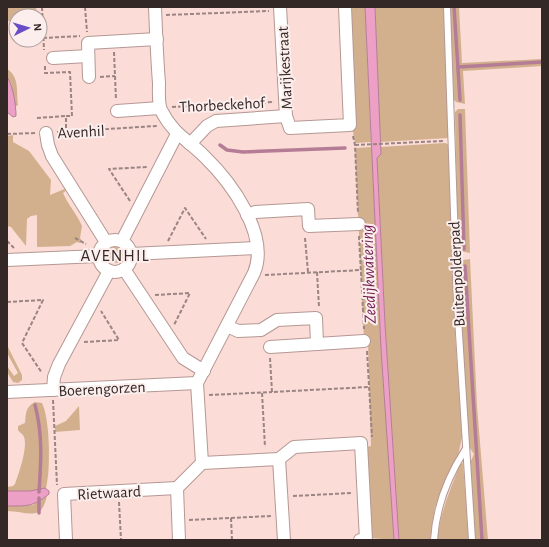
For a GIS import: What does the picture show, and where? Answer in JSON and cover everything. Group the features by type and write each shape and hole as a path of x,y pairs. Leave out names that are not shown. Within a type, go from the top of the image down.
{"street":[{"path":"345,7 350,125"},
{"name":"Marijkestraat","path":"280,9 286,116 290,128 350,125"},
{"path":"155,11 160,108 173,130 190,144 222,176 247,215 256,234 257,263 253,276 197,383 202,463"},
{"path":"89,77 88,43 156,39"},
{"path":"47,56 88,56"},
{"path":"117,111 160,108"},
{"name":"Thorbeckehof","path":"190,144 207,126 216,122 286,116"},
{"path":"122,241 160,166 173,130"},
{"name":"Avenhil","path":"46,133 52,156 106,242"},
{"path":"247,215 255,212 308,210 309,226 359,224"},
{"path":"111,240 122,241 130,249 131,254 128,265 124,269 114,272 109,271 101,265 98,256 102,246 106,242 111,240"},
{"path":"131,254 257,248"},
{"path":"7,260 98,256"},
{"path":"124,269 183,358 204,371"},
{"path":"53,390 56,370 109,271"},
{"path":"227,326 238,331 261,330 277,320 316,318 317,344"},
{"path":"270,347 364,341"},
{"name":"Boerengorzen","path":"7,392 197,383"},
{"path":"179,540 177,488 202,463 279,459 294,447 361,443 366,540 360,540"},
{"path":"279,459 284,540"},
{"name":"Rietwaard","path":"66,540 64,494 177,488"}],"lane":[{"name":"Buitenpolderpad","path":"447,7 457,302 465,450 472,540"},
{"path":"434,540 436,515 440,502 455,468 465,450"}],"path":[{"path":"48,38 87,35 85,7"},
{"path":"155,11 280,9"},
{"path":"113,41 118,129"},
{"path":"37,118 72,116 70,72 45,74 47,56 45,48"},
{"name":"Thorbeckehof","path":"160,108 285,101"},
{"path":"66,116 66,132"},
{"path":"350,125 355,145 364,341 367,344 372,439 361,443"},
{"name":"Avenhil","path":"46,133 118,129 173,130"},
{"path":"7,134 46,133"},
{"path":"355,145 452,141"},
{"path":"136,212 110,169 160,166"},
{"path":"162,253 185,208 213,250"},
{"path":"308,272 305,232 309,226"},
{"path":"253,276 361,270"},
{"path":"316,318 319,313 317,272"},
{"path":"142,296 190,293 168,337"},
{"path":"71,343 119,340 93,300"},
{"path":"270,347 272,392"},
{"path":"198,396 369,387"},
{"path":"262,393 265,460"},
{"path":"118,491 121,540"},
{"path":"282,497 363,492"},
{"path":"178,520 282,515"},
{"path":"231,518 232,540"}],"shaded area":[{"path":"7,7 36,7 8,8 7,21"},
{"path":"347,7 365,7 371,142 355,143 352,126"},
{"path":"365,7 375,7 381,154 377,158 385,324 399,540 394,540 381,349"},
{"path":"375,7 444,7 449,138 380,142"},
{"path":"450,7 459,7 462,63 542,59 542,66 463,71 465,104 456,102 454,100"},
{"path":"7,69 16,80 18,105 15,107 11,83 7,77"},
{"path":"7,77 11,85 15,101 16,116 13,117 7,112"},
{"path":"458,109 465,109 470,253 460,251 458,244 455,112"},
{"path":"13,135 13,142 29,151 51,180 50,195 67,188 68,189 63,193 82,226 80,238 82,241 80,243 77,242 70,246 37,247 37,215 31,216 27,219 26,246 11,227 7,226 7,136"},
{"path":"445,143 450,145 455,332 462,437 458,456 435,507 430,540 399,540 385,324 377,157 381,154 380,147"},
{"path":"372,147 381,349 394,540 371,538 366,447 371,446 368,343 364,340 355,148"},
{"path":"115,247 121,249 123,255 121,261 115,263 109,261 107,255 109,249"},
{"path":"470,259 477,406 488,540 475,540 470,463 474,454 468,445 458,267 462,260"},
{"path":"7,345 22,375 22,380 18,383 13,382 7,372 7,366 14,376 18,373 7,353"},
{"path":"35,402 42,403 47,420 49,469 46,488 30,491 7,491 7,487 15,484 24,453 25,441 23,435 18,430 18,426 25,423 28,408"},
{"path":"79,406 80,430 55,432 55,426 66,421"},
{"path":"463,463 469,540 437,540 440,520 446,502 460,465"},
{"path":"45,488 49,491 49,494 34,504 25,506 7,506 7,491 30,491"},
{"path":"47,495 45,504 41,509 33,514 7,511 7,506 33,505"}],"waterway":[{"path":"454,7 460,100"},
{"path":"458,67 542,62"},
{"path":"460,115 464,249"},
{"path":"220,145 227,150 243,152 345,148"},
{"path":"465,266 482,540"},
{"path":"35,405 38,416 41,459 39,492"},
{"path":"39,498 39,513"}],"district":[{"name":"AVENHIL","path":"115,255"}],"water label":[{"name":"Zeedijkwatering","path":"368,274"}]}
